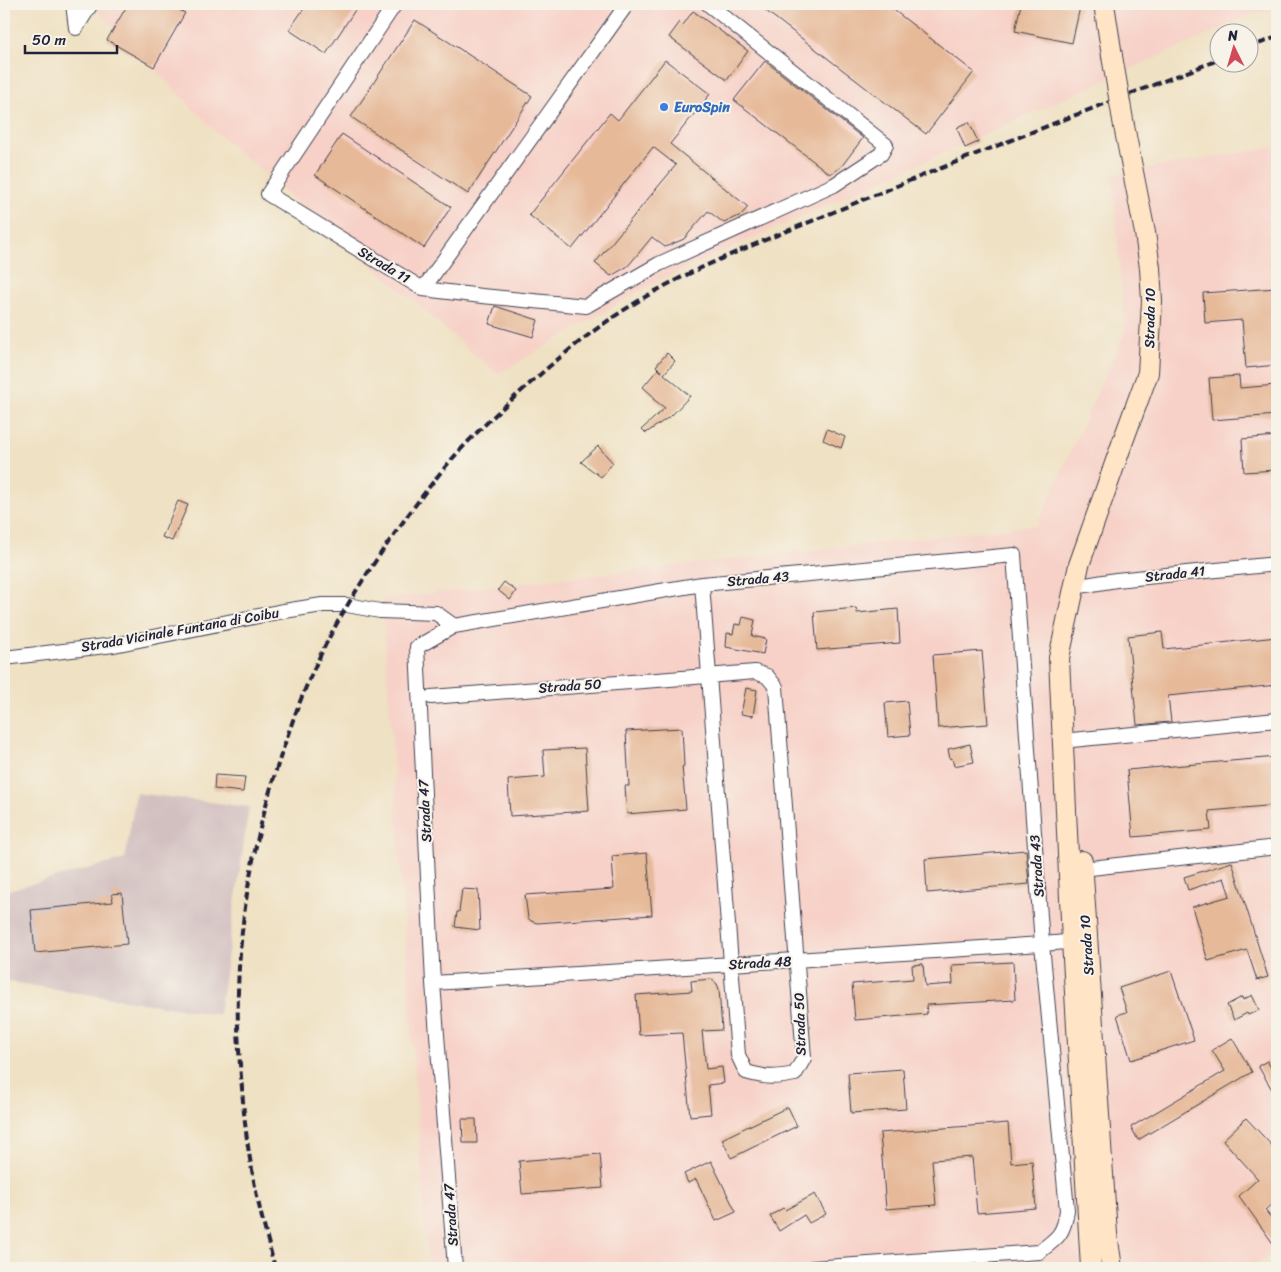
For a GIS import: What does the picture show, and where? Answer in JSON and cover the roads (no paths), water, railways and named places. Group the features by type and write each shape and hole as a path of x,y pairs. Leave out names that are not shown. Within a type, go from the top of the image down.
{"street":[{"path":"73,4 76,28 91,4"},
{"name":"Strada 11","path":"395,4 268,194 423,289 627,4"},
{"path":"423,289 586,306 659,264 834,185 881,154 886,145 708,4"},
{"name":"Strada 10","path":"1104,4 1150,268 1152,301 1151,342 1148,373 1078,566 1059,658 1080,941 1107,1234 1112,1268"},
{"name":"Strada 43","path":"702,584 1014,555 1042,944 1067,1210 1065,1224 1055,1240 1039,1252 812,1268"},
{"name":"Strada 41","path":"1074,587 1116,580 1277,564"},
{"name":"Strada 47","path":"454,1268 434,983 417,647 454,626 702,584"},
{"name":"Strada 50","path":"431,697 709,676 755,672 767,676 776,687 804,1058 795,1074 776,1078 763,1077 746,1072 738,1055 731,964 709,676 702,584"},
{"name":"Strada Vicinale Funtana di Coibu","path":"4,658 114,644 278,612 322,606 348,605 380,611 436,613 454,626"},
{"name":"Strada 10","path":"1066,622 1072,740 1082,869 1080,941 1091,1268"},
{"path":"1072,740 1277,720"},
{"path":"1082,869 1277,847"},
{"name":"Strada 48","path":"434,983 797,961 1080,941"}],"railway":[{"path":"1258,44 1277,37"},
{"path":"275,1268 260,1210 249,1153 239,1052 239,961 246,901 257,841 282,752 300,701 320,655 364,579 434,481 479,431 555,361 613,317 668,284 739,251 884,191 1208,64"}],"place":[{"name":"EuroSpin","path":"664,107"}]}
